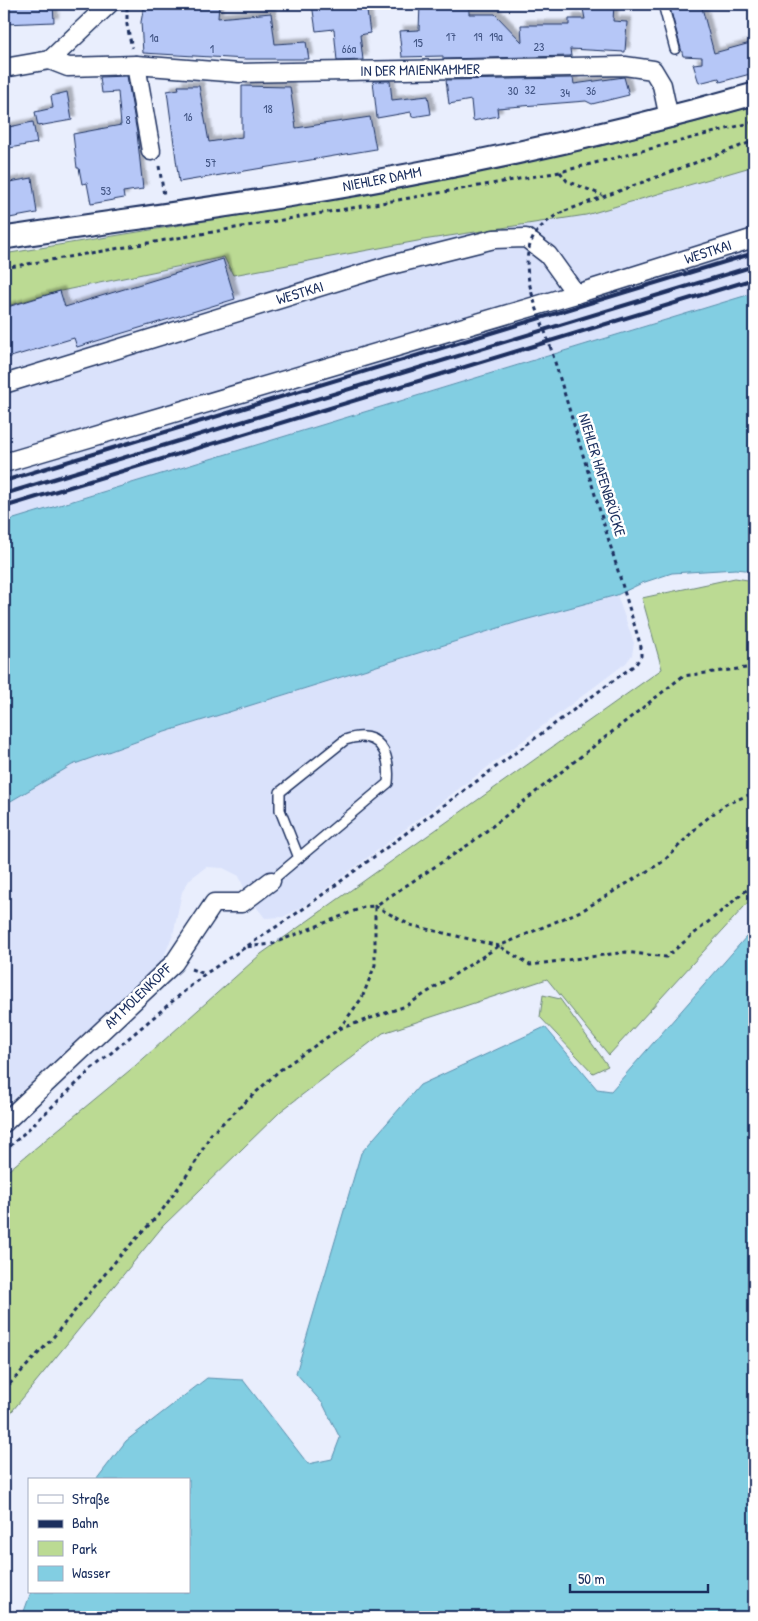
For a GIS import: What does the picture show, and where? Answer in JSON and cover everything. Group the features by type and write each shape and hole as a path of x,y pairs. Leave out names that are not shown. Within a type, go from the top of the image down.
{"street":[{"path":"4,68 50,60 109,4"},
{"name":"IN DER MAIENKAMMER","path":"50,60 68,67 136,66 239,73 625,66 653,70 662,85 669,118"},
{"path":"136,66 155,159"},
{"name":"NIEHLER DAMM","path":"4,238 362,183 539,149 669,118 754,94"},
{"name":"WESTKAI","path":"4,384 387,266 494,239 526,238 548,255 576,294"},
{"name":"WESTKAI","path":"4,463 576,294 754,238"},
{"name":"AM MOLENKOPF","path":"4,1123 174,963 214,903 242,903 271,882"}],"lane":[{"path":"663,4 675,49"},
{"path":"271,882 388,783 390,765 383,748 371,738 357,735 345,740 280,792 280,810 298,858"}],"path":[{"path":"127,4 127,25 136,66"},
{"name":"NIEHLER HAFENBRÜCKE","path":"4,1152 99,1063 205,974 303,909 636,664 642,647 528,274 526,255 531,238 537,229 549,218 602,195 754,141"},
{"path":"155,159 163,192"},
{"path":"560,172 567,181 602,195"},
{"path":"245,947 272,944 364,907 375,906 471,843 683,676 754,667"},
{"path":"4,1390 50,1341 119,1257 161,1212 194,1165 211,1134 280,1070 339,1029 406,1006 499,946 591,905 664,861 700,824 726,804 754,793"},
{"path":"375,906 410,926 499,946 530,965 626,952 666,957 754,884"},
{"path":"339,1029 362,998 375,965 375,906"}],"shaded area":[{"path":"754,166 754,293 4,522 4,307 56,292 224,257 423,240 586,215"},
{"path":"617,595 634,643 632,655 626,663 302,907 283,917 265,918 247,895 239,876 223,868 206,867 190,879 182,892 173,935 161,963 4,1107 4,805 72,765 152,736 521,621"}],"green space":[{"path":"754,106 754,166 586,215 423,240 233,275 224,257 56,292 4,307 4,254 381,191 475,173 662,131"},
{"path":"735,578 754,581 754,896 609,1055 547,979 383,1033 281,1111 163,1226 4,1421 4,1174 135,1066 261,954 662,669 642,598"},
{"path":"543,995 560,999 608,1066 593,1073 540,1017"}],"water":[{"path":"754,293 754,571 736,569 672,573 642,583 617,595 521,621 152,736 72,765 4,805 4,522"},
{"path":"754,928 754,1617 22,1617 30,1594 190,1594 190,1478 98,1478 126,1441 207,1378 243,1380 308,1464 332,1459 340,1438 323,1404 296,1373 361,1153 420,1085 545,1027 597,1089 611,1091"}],"building":[{"path":"4,4 53,4 54,22 4,24"},
{"path":"147,4 219,4 218,18 271,13 275,44 306,42 309,59 246,59 143,53 141,22 143,11"},
{"path":"312,4 366,4 370,33 360,35 363,60 337,61 334,29 316,31"},
{"path":"420,4 469,4 469,14 495,14 522,42 521,25 569,25 569,19 585,19 582,4 614,4 613,21 627,22 625,52 570,49 571,56 443,59 443,56 402,57 399,31 419,30"},
{"path":"669,4 701,4 714,53 754,42 754,73 720,82 719,78 699,83 693,64 702,63 702,57 683,56"},
{"path":"127,76 137,133 143,189 123,192 124,198 91,204 87,183 82,184 79,168 77,168 73,134 121,125 118,92 102,93 100,77"},
{"path":"624,77 629,95 592,104 586,101 497,108 498,116 473,121 471,100 449,104 446,80 573,78 574,84"},
{"path":"373,81 390,81 392,100 428,96 431,114 412,117 411,112 377,118"},
{"path":"178,86 199,86 209,142 242,137 242,86 290,87 296,128 370,117 376,149 179,182 167,91 179,89"},
{"path":"67,92 72,120 38,126 35,112 53,108 51,96"},
{"path":"33,122 37,143 4,149 4,128"},
{"path":"32,178 37,213 4,219 4,183"},
{"path":"223,259 235,299 77,347 74,338 4,359 4,308 60,291 65,307"}],"railway":[{"path":"4,481 754,253"},
{"path":"4,494 754,266"},
{"path":"4,507 754,279"}]}
